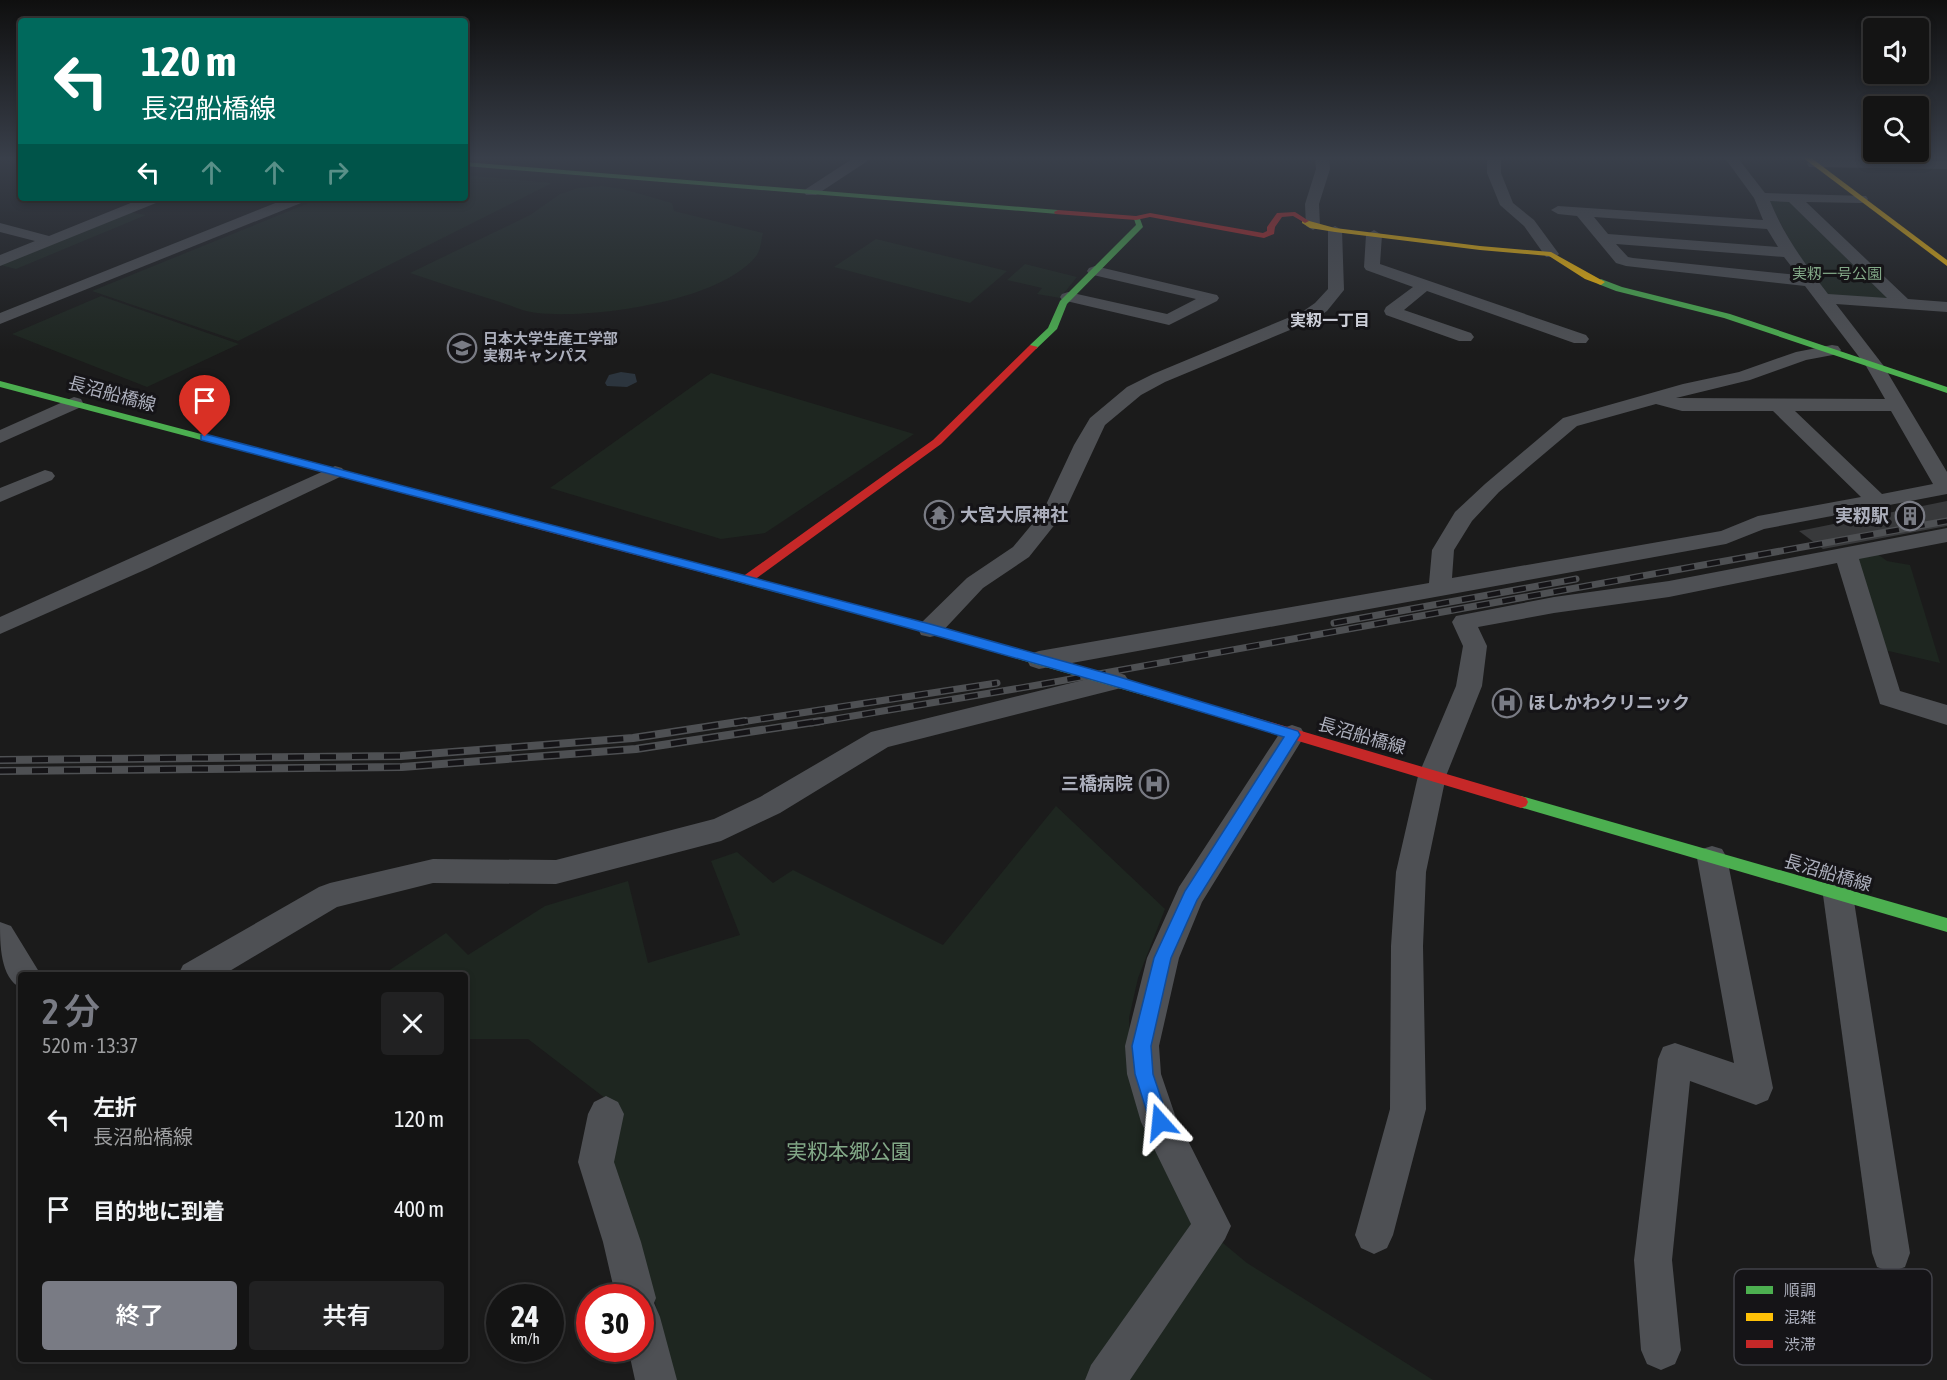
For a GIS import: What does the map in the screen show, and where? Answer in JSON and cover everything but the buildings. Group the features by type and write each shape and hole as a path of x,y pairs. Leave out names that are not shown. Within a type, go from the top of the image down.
{"street":[{"path":"0,261 99,221"},
{"path":"0,319 243,221"},
{"path":"746,580 937,442 1052,329 1063,303 1140,225 1138,221"},
{"path":"1183,221 1258,236 1270,232 1275,221"},
{"path":"1306,221 1313,226 1335,230 1551,254"},
{"path":"1313,221 1313,226"},
{"path":"1527,221 1551,254 1588,277 1619,289 1727,316 1947,390"},
{"path":"1590,221 1622,260 1632,263 1808,281"},
{"path":"1719,221 1772,225"},
{"path":"1039,660 1726,537 1758,523 1947,488 1874,365 1808,281 1771,221"},
{"path":"1818,221 1904,304"},
{"path":"1891,221 1947,264"},
{"path":"0,227 51,241"},
{"path":"930,629 975,583 1021,552 1053,513 1097,422 1134,391 1159,378 1308,316 1321,308 1336,290 1335,230"},
{"path":"1374,235 1372,267 1580,339"},
{"path":"1604,238 1789,253"},
{"path":"1068,297 1169,320 1211,298 1095,271"},
{"path":"1425,285 1392,311 1465,337"},
{"path":"1821,298 1947,307"},
{"path":"1440,589 1443,550 1463,517 1492,488 1570,422 1654,397 1744,376 1802,356 1832,350"},
{"name":"長沼船橋線","path":"0,384 930,629 1116,681 1432,776 1947,925"},
{"path":"1654,397 1682,405 1896,405"},
{"path":"0,437 74,403"},
{"path":"1778,405 1878,502"},
{"path":"0,626 335,472"},
{"path":"0,496 45,476"},
{"path":"1374,1235 1408,1109 1407,946 1411,872 1432,776 1468,686 1475,646 1464,622 1554,605 1669,589 1947,535"},
{"path":"1846,555 1889,698 1947,715"},
{"path":"199,972 330,896 433,871 556,872 721,829 770,805 880,740 1116,681"},
{"path":"1106,1380 1212,1226 1160,1122 1144,1074 1142,1046 1162,958 1190,896 1293,735"},
{"path":"1661,1350 1653,1260 1675,1059 1756,1088 1712,858"},
{"path":"1838,895 1891,1253"},
{"path":"0,936 23,972"},
{"path":"606,1114 596,1162 622,1242 632,1284"},
{"path":"652,1362 657,1380"}],"green space":[{"path":"105,221 131,221 16,269 0,265"},
{"path":"263,221 476,221 238,341 92,291"},
{"path":"517,221 716,221 763,233 757,255 739,271 715,285 686,296 621,310 590,313 537,313 410,273"},
{"name":"実籾一号公園","path":"1780,221 1814,221 1893,299 1827,295 1794,248"},
{"path":"876,239 1007,271 970,303 834,267"},
{"path":"1025,264 1077,277 1060,298 1037,294 1042,288 1007,280"},
{"path":"101,296 239,344 147,387 12,334"},
{"path":"711,373 914,434 765,533 721,539 550,488"},
{"path":"1876,553 1887,561 1910,565 1940,663 1880,649 1853,558"},
{"name":"実籾本郷公園","path":"1056,806 1165,909 1138,978 1129,1018 1130,1058 1187,1213 1247,1263 1433,1380 675,1380 654,1298 654,1284 650,1284 638,1236 610,1158 618,1108 528,1039 468,1039 468,972 387,972 446,933 468,955 545,906 628,881 648,963 740,935 711,861 737,852 773,883 793,870 943,945"}],"shaded area":[{"path":"621,372 635,374 637,382 627,387 607,386 605,383 609,375"}],"railway":[{"path":"811,723 1032,686 1947,521"},
{"path":"1334,623 1576,579"},
{"path":"735,723 997,683"},
{"path":"0,760 401,756 633,738 745,721"},
{"path":"0,771 402,767 636,749 821,721"}],"traffic: fast":[{"path":"1033,347 1052,329 1063,303 1140,225 1138,221"},
{"path":"1601,282 1619,289 1727,316 1947,390"},
{"path":"0,384 311,466"},
{"path":"708,570 930,629 1240,718"},
{"path":"1521,802 1947,925"}],"traffic: slow":[{"path":"1306,221 1313,226 1335,230 1480,248 1551,254 1588,277 1601,282"},
{"path":"1890,221 1947,264"}],"traffic: jam":[{"path":"1185,221 1264,236 1271,232 1271,227 1275,221"},
{"path":"746,580 937,442 1033,347"},
{"path":"311,466 708,570"},
{"path":"1240,718 1521,802"}],"place":[{"name":"日本大学生産工学部 実籾キャンパス","path":"462,348"},
{"name":"大宮大原神社","path":"939,515"},
{"name":"実籾駅","path":"1910,516"},
{"name":"ほしかわクリニック","path":"1507,703"},
{"name":"三橋病院","path":"1154,784"}],"district":[{"name":"実籾一丁目","path":"1330,320"}],"route":[{"path":"205,437 930,629 1116,681 1293,735 1190,896 1162,958 1142,1046 1144,1074 1160,1122"}]}
